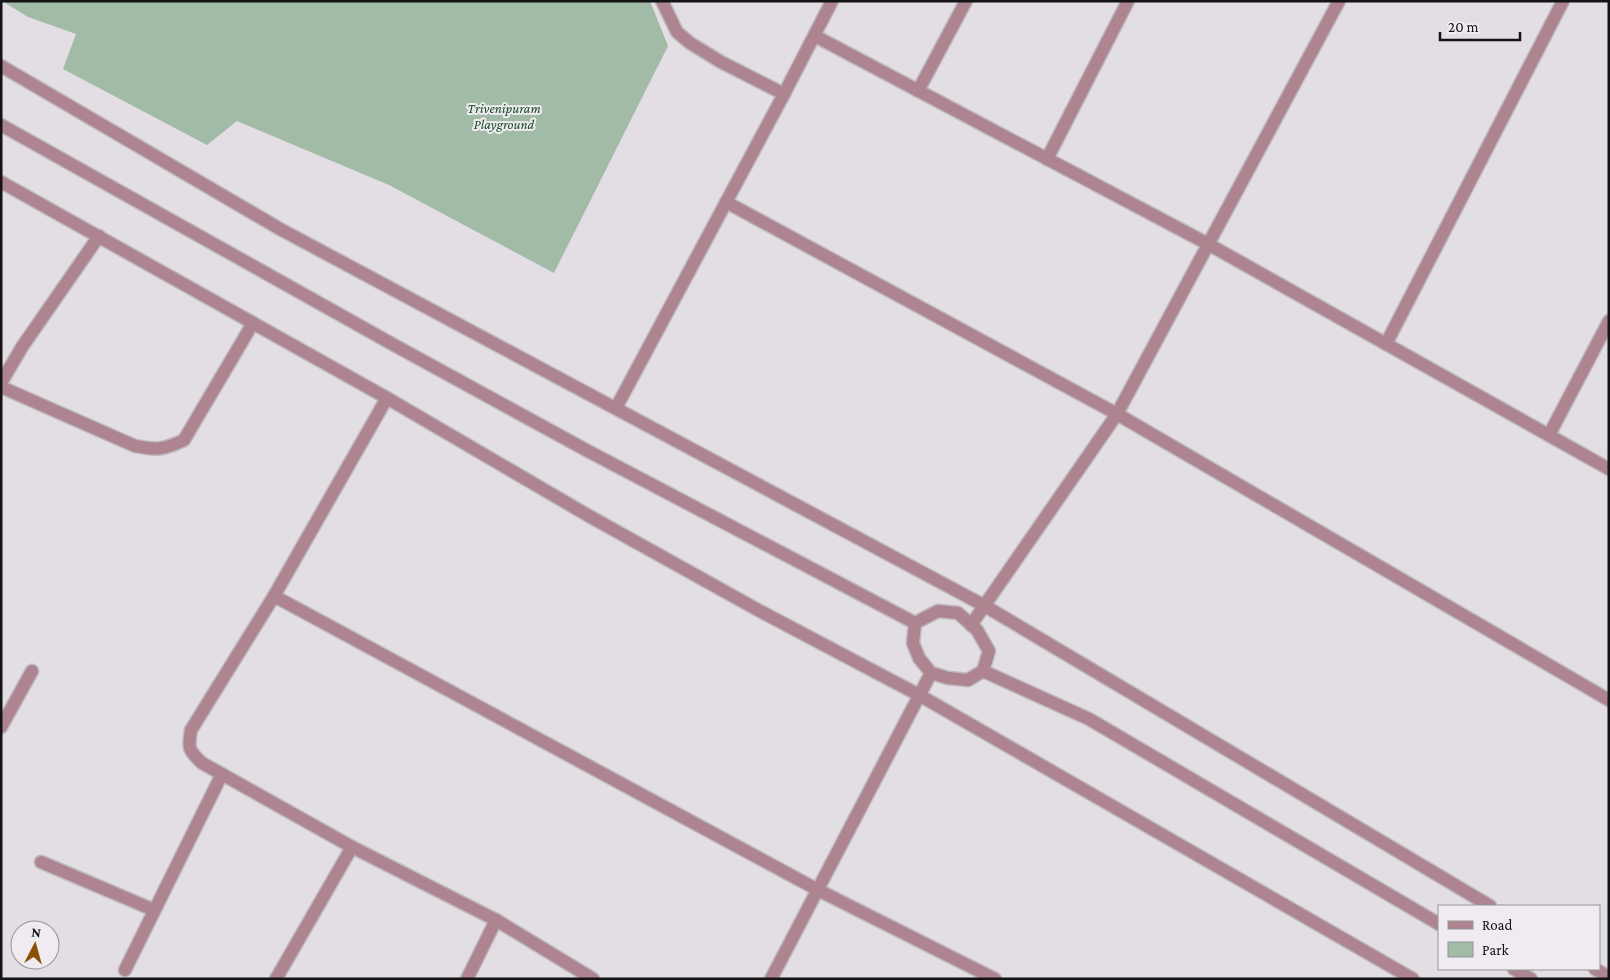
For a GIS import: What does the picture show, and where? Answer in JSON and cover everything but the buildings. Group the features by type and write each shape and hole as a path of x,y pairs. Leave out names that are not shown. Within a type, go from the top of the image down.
{"street":[{"path":"662,1 677,32 690,43 721,62 784,94"},
{"path":"616,408 832,1"},
{"path":"918,91 966,1"},
{"path":"1047,159 1128,1"},
{"path":"971,625 1117,414 1339,1"},
{"path":"1386,344 1563,1"},
{"path":"815,36 1208,244 1609,468"},
{"path":"1,66 280,229 985,606 1488,905"},
{"path":"1,125 577,446 915,623"},
{"path":"1,182 387,398 639,544 758,610 920,695 1413,979"},
{"path":"726,202 1117,414 1607,696"},
{"path":"99,236 22,347 1,385 135,446 155,450 173,446 184,440 253,323"},
{"path":"1549,435 1609,322"},
{"path":"387,398 274,596 191,730 189,745 191,752 202,763 352,847 496,920 593,979"},
{"path":"274,596 818,890 995,979"},
{"path":"938,611 958,614 977,630 989,651 983,671 968,680 948,678 931,673 919,658 913,643 915,623 938,611"},
{"path":"1,727 32,671"},
{"path":"983,671 1089,719 1438,923"},
{"path":"771,979 931,673"},
{"path":"125,970 222,774"},
{"path":"276,979 352,847"},
{"path":"41,862 154,910"},
{"path":"467,979 496,920"},
{"path":"1516,970 1531,979"},
{"path":"1597,970 1609,977"}],"green space":[{"name":"Trivenipuram Playground","path":"2,1 650,1 668,46 554,273 389,185 237,121 207,145 63,69 76,34 28,17"}]}
